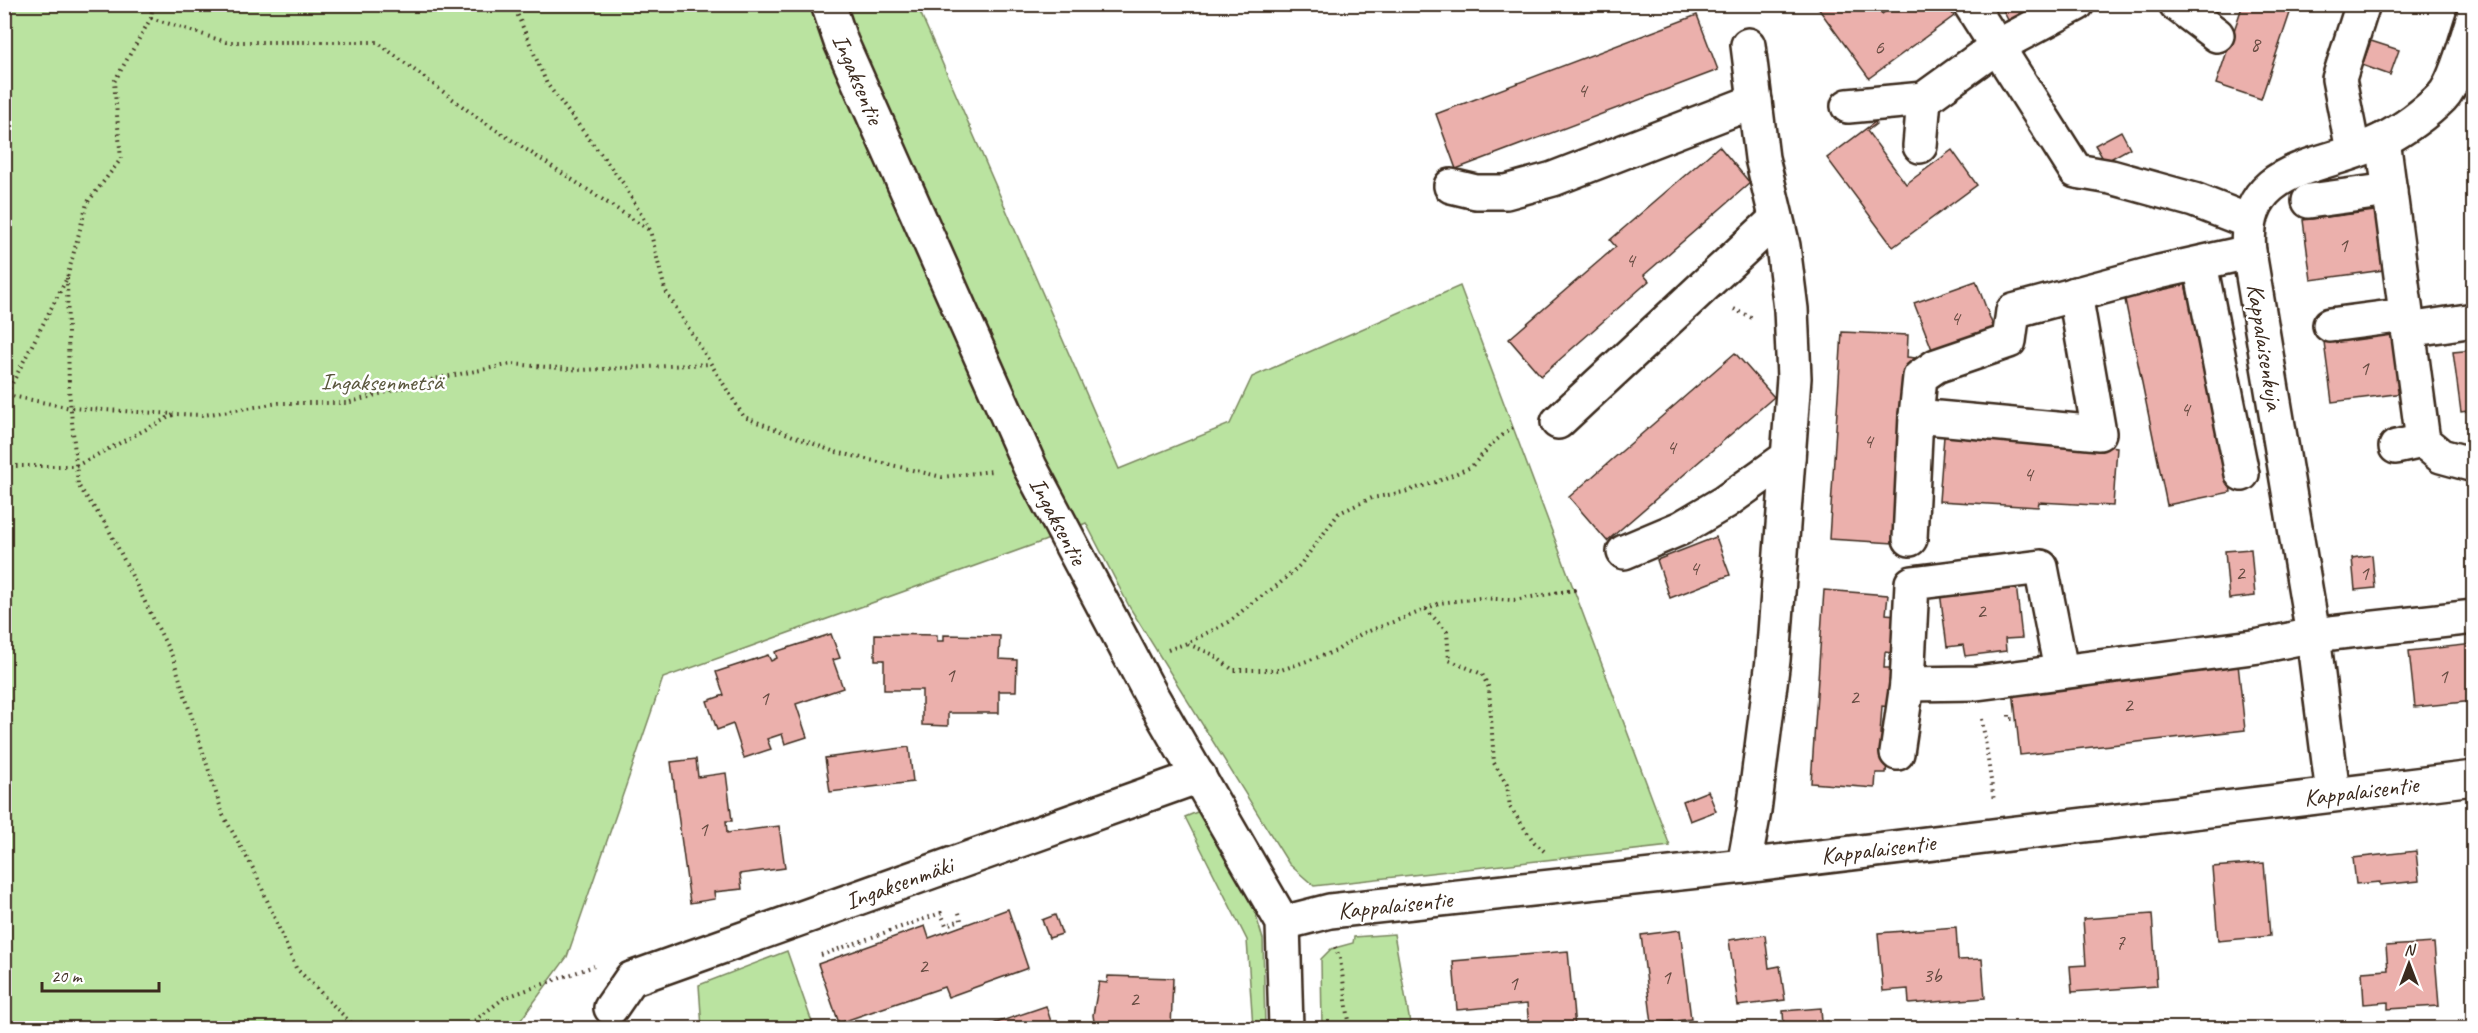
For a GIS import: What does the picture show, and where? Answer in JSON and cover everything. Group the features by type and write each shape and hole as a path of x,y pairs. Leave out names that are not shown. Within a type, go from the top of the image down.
{"street":[{"name":"Ingaksentie","path":"828,4 841,42 1029,467 1132,659 1284,923 1286,1029"},
{"path":"1970,4 2076,171 2111,177 2194,200 2249,237"},
{"path":"1848,106 1924,99 1996,47 2077,4"},
{"path":"2176,4 2217,35"},
{"path":"2363,4 2339,79 2390,190 2407,322 2409,444 2474,465"},
{"path":"2249,237 2254,205 2263,192 2284,177 2368,145 2418,116 2459,97 2460,58 2474,17"},
{"path":"1744,866 1754,811 1773,660 1794,378 1791,309 1783,246 1762,158 1748,45"},
{"path":"1920,146 1924,99"},
{"path":"1451,186 1476,192 1506,192 1553,179 1755,101"},
{"path":"2309,201 2390,190"},
{"path":"1558,422 1776,219"},
{"path":"1910,539 1920,377 1936,366 2009,341 2013,311 2200,264 2249,237"},
{"name":"Kappalaisenkuja","path":"2249,237 2313,635 2333,794"},
{"path":"2200,264 2242,474"},
{"path":"1916,416 2099,433 2075,294"},
{"path":"2330,325 2474,320"},
{"path":"1624,552 1681,528 1725,502 1788,457"},
{"path":"1897,753 1907,684 1912,583 2041,567 2061,670"},
{"path":"1907,684 1977,683 2061,670 2260,646 2313,635 2474,617"},
{"name":"Ingaksenmäki","path":"611,1008 632,979 1199,776"},
{"name":"Kappalaisentie","path":"1284,923 1330,911 1744,866 2474,778"}],"path":[{"path":"153,4 151,18 114,82 121,159 87,203 67,278 6,397 71,408 204,415 279,403 347,403 434,379 512,364 582,370 711,364"},
{"path":"513,4 547,84 623,183 650,230 665,290 744,417 832,451 942,477 1029,467"},
{"path":"151,18 226,42 376,42 478,118 650,230"},
{"path":"67,278 69,390 78,484 107,526 173,658 223,815 255,872 296,968 356,1029"},
{"path":"1698,292 1792,337"},
{"path":"4,466 76,466 175,414"},
{"path":"1132,659 1187,643 1228,622 1278,585 1300,565 1339,513 1372,498 1425,485 1472,467 1494,442 1513,427"},
{"path":"1187,643 1212,654 1233,670 1281,670 1336,651 1360,634 1439,603 1480,598 1514,600 1574,590 1548,594"},
{"path":"1426,609 1447,632 1449,660 1482,674 1489,688 1494,763 1507,785 1510,807 1534,842 1547,854"},
{"path":"1977,683 1993,790"},
{"path":"821,955 941,913 946,925 961,920 958,909"},
{"path":"1332,938 1340,959 1350,1029"},
{"path":"465,1029 504,998 595,966"},
{"path":"212,1029 226,1024 235,1029"}],"green space":[{"name":"Ingaksenmetsä","path":"5,5 917,5 1119,469 1230,424 1252,377 1460,286 1670,846 1314,886 1289,864 1130,608 1086,523 1044,541 663,678 567,957 515,1028 5,1028"},
{"path":"1202,810 1252,902 1263,939 1265,1028 1253,1028 1247,940 1185,817"},
{"path":"1394,934 1411,1028 1322,1028 1321,959 1331,949 1353,943 1354,937"},
{"path":"787,951 814,1028 702,1028 699,985"}],"building":[{"path":"1815,4 1875,4 1882,14 1896,4 1946,4 1954,16 1869,78"},
{"path":"2000,4 2045,4 2010,24"},
{"path":"2243,4 2293,4 2261,99 2216,84"},
{"path":"1697,15 1718,70 1456,169 1436,114"},
{"path":"2371,41 2399,50 2390,75 2362,65"},
{"path":"1875,122 1876,124 1867,131 1906,184 1952,150 1977,185 1893,247 1827,158"},
{"path":"2121,131 2130,148 2105,162 2095,145"},
{"path":"1719,146 1750,183 1644,275 1649,281 1541,376 1509,339 1616,247 1610,240"},
{"path":"2375,211 2383,270 2311,280 2303,220"},
{"path":"2184,277 2188,298 2200,296 2231,492 2167,505 2123,290"},
{"path":"1976,281 1996,334 1935,357 1914,303"},
{"path":"1842,332 1908,335 1907,357 1915,358 1911,425 1894,543 1829,539"},
{"path":"2396,334 2403,393 2332,402 2324,342"},
{"path":"2474,350 2474,410 2461,412 2453,352"},
{"path":"1735,353 1774,397 1607,541 1569,497"},
{"path":"1961,428 2117,447 2113,506 2039,502 2038,507 1939,501 1944,436 1961,437"},
{"path":"1716,537 1730,575 1670,598 1657,560"},
{"path":"2251,549 2255,596 2229,599 2225,551"},
{"path":"2372,555 2375,588 2355,590 2352,558"},
{"path":"2015,575 2022,638 2005,639 2006,651 1965,656 1963,645 1947,647 1939,584"},
{"path":"1824,590 1888,595 1886,614 1896,615 1893,653 1885,652 1884,668 1893,668 1890,707 1882,706 1880,734 1889,735 1886,773 1876,773 1875,788 1811,783"},
{"path":"831,634 840,658 833,660 843,688 796,704 807,737 785,744 782,734 767,739 771,749 744,758 733,724 717,730 707,701 724,695 716,672 768,655 771,661 777,658 775,652"},
{"path":"875,634 937,635 937,641 944,641 944,635 1000,636 999,659 1017,660 1016,691 999,691 999,713 948,713 948,726 922,725 922,690 884,690 884,660 875,660"},
{"path":"2474,644 2474,701 2415,707 2409,651"},
{"path":"2238,664 2245,730 2020,755 2013,690"},
{"path":"909,747 913,782 830,792 825,758"},
{"path":"696,759 698,777 726,773 732,821 726,821 727,833 779,826 785,868 740,874 742,889 714,892 715,899 690,903 671,762"},
{"path":"1708,791 1716,811 1690,821 1683,801"},
{"path":"2416,851 2419,881 2380,885 2380,882 2356,884 2353,858"},
{"path":"2264,863 2270,936 2218,941 2212,867"},
{"path":"1008,909 1028,968 948,997 944,987 839,1023 818,964 925,926 929,938"},
{"path":"2152,914 2157,986 2072,992 2070,966 2086,965 2083,919"},
{"path":"1055,915 1062,934 1049,938 1042,920"},
{"path":"1956,927 1958,960 1982,959 1985,998 1909,1004 1908,989 1883,991 1878,933"},
{"path":"1680,930 1691,1019 1652,1024 1641,935"},
{"path":"1765,935 1769,968 1780,966 1785,1000 1738,1006 1729,940"},
{"path":"2434,943 2439,1006 2388,1009 2388,1002 2364,1004 2362,972 2388,970 2386,946"},
{"path":"1568,951 1575,1028 1529,1028 1527,1004 1457,1010 1453,961"},
{"path":"1108,976 1173,978 1171,1028 1095,1028 1093,1015 1099,982 1107,983"},
{"path":"1046,1006 1053,1028 981,1028"},
{"path":"1821,1008 1822,1022 1828,1021 1829,1028 1784,1028 1783,1011"}]}
